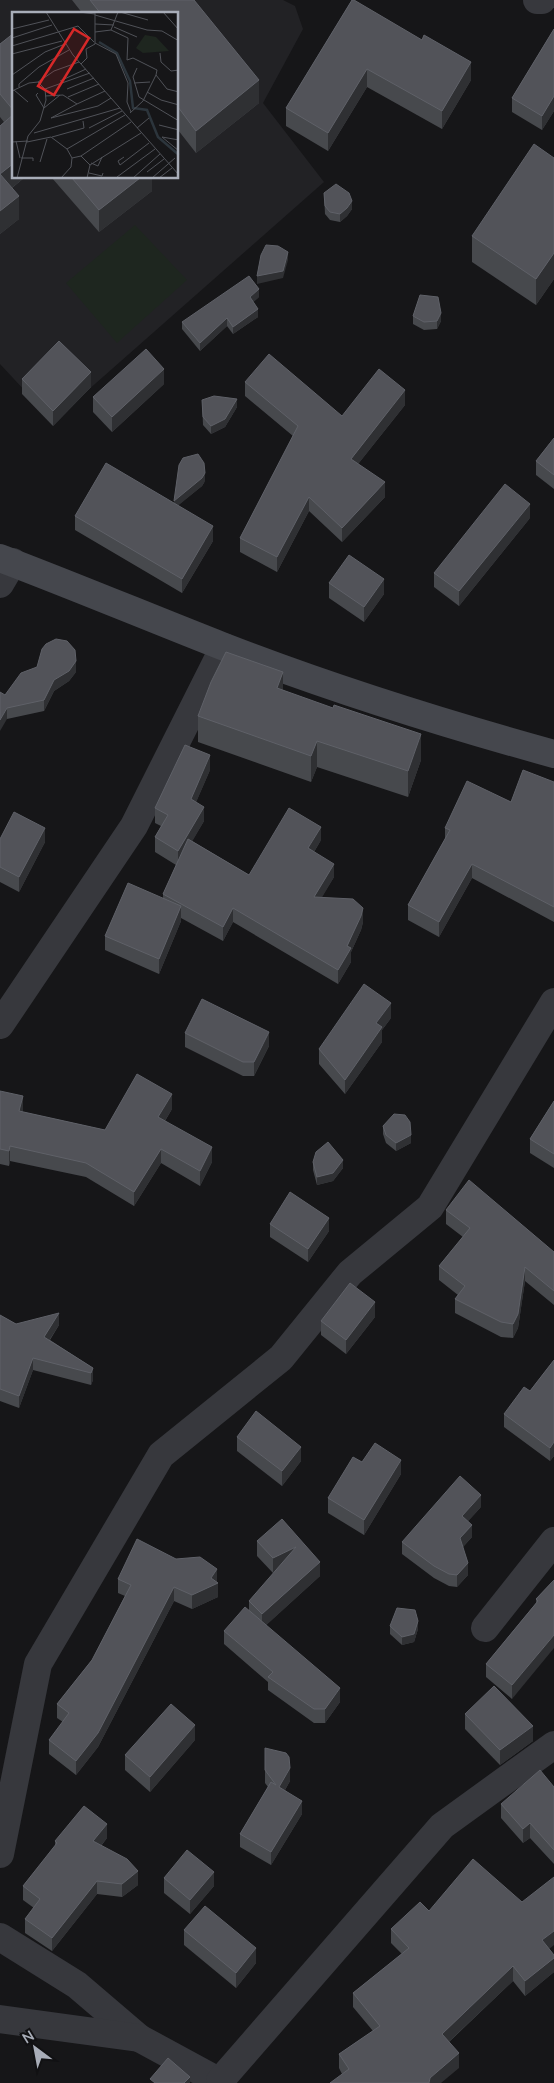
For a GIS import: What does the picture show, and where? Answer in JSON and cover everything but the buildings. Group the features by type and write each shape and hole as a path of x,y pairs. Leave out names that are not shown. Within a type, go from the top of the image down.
{"main road":[{"path":"4,568 400,708 554,754"}],"street":[{"path":"537,0 542,0"},
{"path":"0,1025 134,826 224,647"},
{"path":"0,1854 38,1664 160,1455 280,1358 350,1273 430,1207 554,1002"},
{"path":"485,1628 554,1541"},
{"path":"0,1937 77,1985 139,2038 221,2082 442,1826 554,1745"},
{"path":"0,2019 139,2038"}],"shaded area":[{"path":"0,0 283,0 295,6 303,29 263,103 324,182 53,421 0,364"},
{"path":"135,225 187,280 117,343 66,283"}]}
